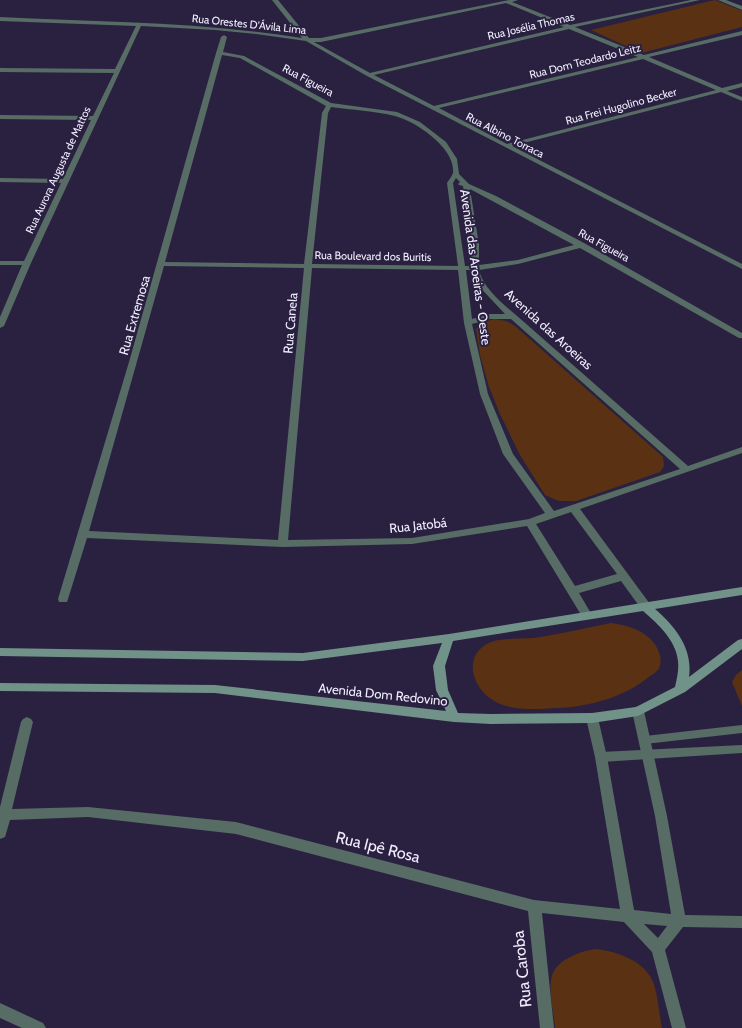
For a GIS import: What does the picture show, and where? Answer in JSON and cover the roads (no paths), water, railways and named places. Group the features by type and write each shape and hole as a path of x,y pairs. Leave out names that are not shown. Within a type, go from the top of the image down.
{"street":[{"name":"Rua Albino Torraca","path":"275,0 307,40 369,75 742,267"},
{"name":"Rua Orestes D'Ávila Lima","path":"0,19 215,28 256,32 307,40 321,40 516,0"},
{"name":"Rua Josélia Thomas","path":"369,75 569,27 698,0"},
{"path":"721,0 742,8"},
{"path":"507,2 742,98"},
{"name":"Rua Aurora Augusta de Mattos","path":"0,326 27,263 139,25"},
{"name":"Rua Dom Teodardo Leitz","path":"433,108 742,33"},
{"name":"Rua Extremosa","path":"63,598 161,264 224,37"},
{"name":"Rua Figueira","path":"219,53 242,57 329,105 397,114 418,123 444,143 454,159 456,174"},
{"path":"0,70 117,71"},
{"name":"Rua Frei Hugolino Becker","path":"506,146 742,85"},
{"name":"Rua Canela","path":"283,544 308,266 325,113 329,105"},
{"path":"0,116 95,118"},
{"path":"456,174 466,184"},
{"name":"Avenida das Aroeiras - Oeste","path":"456,174 450,183 468,323 484,394 508,454 551,514"},
{"path":"0,180 66,181"},
{"name":"Rua Figueira","path":"450,183 466,184 581,245 742,336"},
{"name":"Avenida das Aroeiras","path":"466,184 475,245 475,268 477,279 495,300 513,317 687,470"},
{"name":"Rua Boulevard dos Buritis","path":"161,264 475,268 518,262 581,245"},
{"path":"0,263 27,263"},
{"path":"468,323 482,317 497,315 513,317"},
{"name":"Rua Jatobá","path":"83,534 283,544 412,541 530,522 687,470 742,450"},
{"path":"573,507 646,607 660,619 678,642 684,661 681,689"},
{"path":"530,522 587,615"},
{"path":"572,591 624,576"},
{"path":"0,652 304,656 449,638 742,591"},
{"path":"449,638 439,666 442,690 454,717"},
{"name":"Avenida Dom Redovino","path":"0,687 215,689 454,717 491,719 592,718 638,711 681,689 742,643"},
{"path":"638,711 649,755 679,921 658,949"},
{"path":"592,718 601,757 628,916 658,949 679,1028"},
{"path":"0,833 27,722"},
{"name":"Rua Ipê Rosa","path":"5,815 88,812 236,828 534,906 679,921 742,922"},
{"name":"Rua Caroba","path":"534,906 547,1028"},
{"path":"0,1010 38,1028"}],"lane":[{"path":"645,740 742,729"},
{"path":"601,757 742,749"}]}
